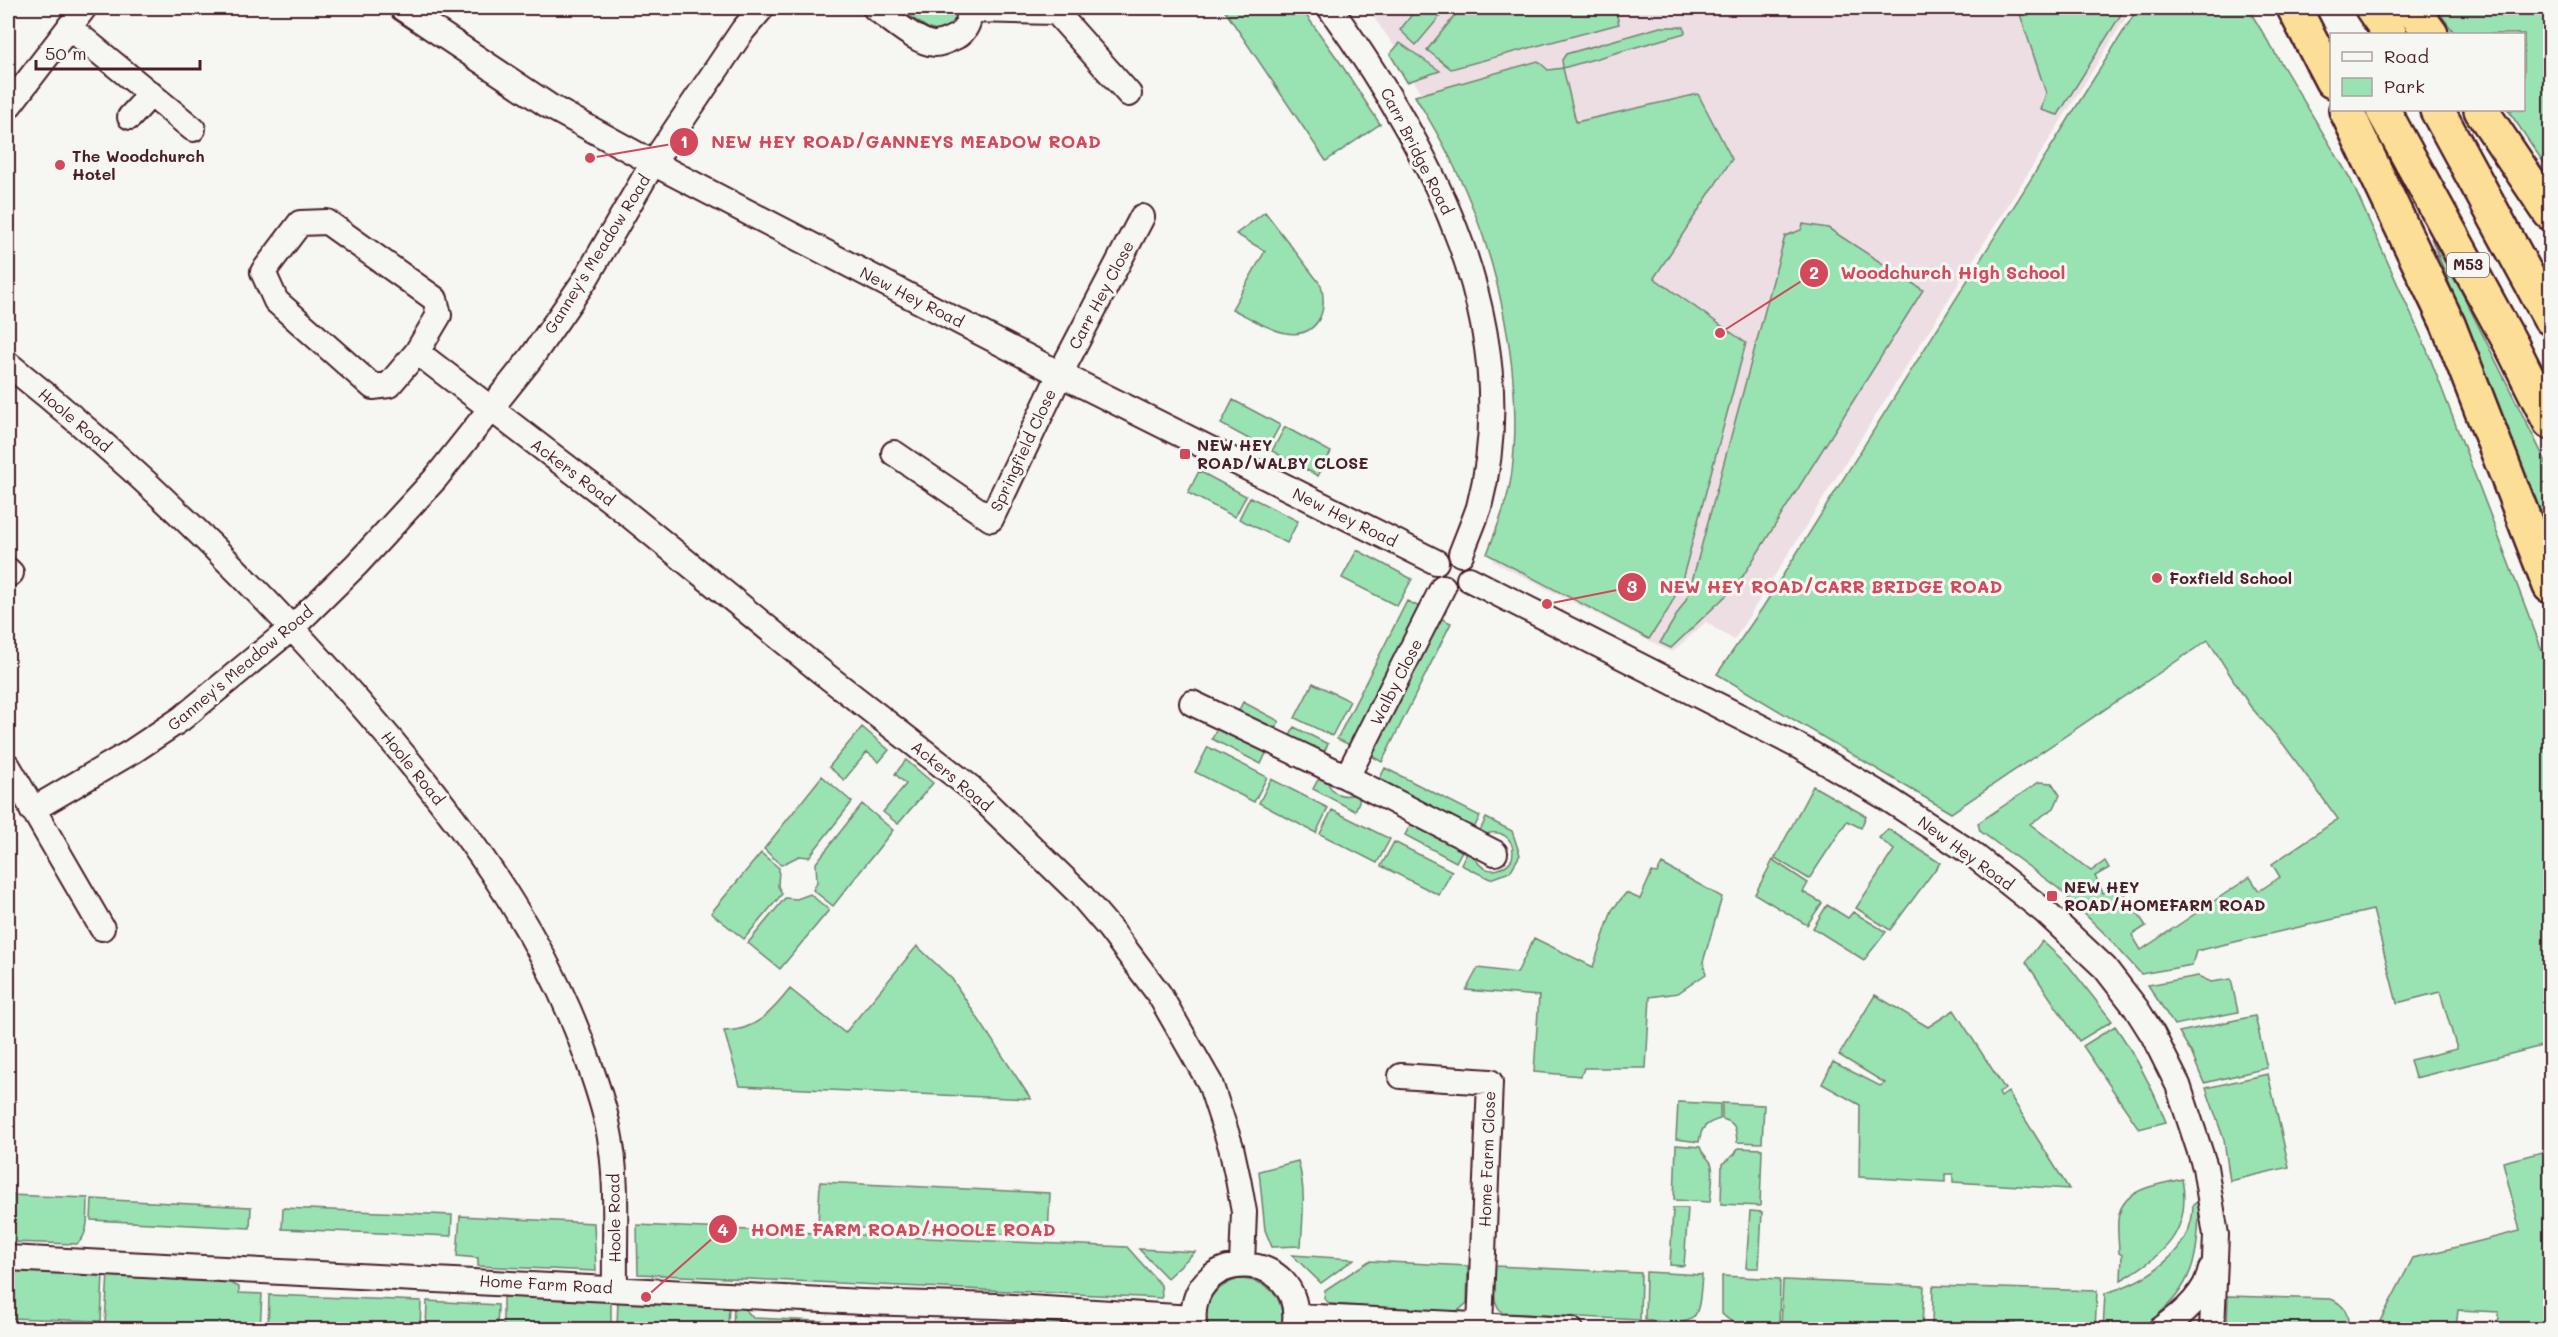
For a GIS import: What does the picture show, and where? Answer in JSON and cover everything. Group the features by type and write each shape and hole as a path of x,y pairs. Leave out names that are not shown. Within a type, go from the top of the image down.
{"highway":[{"path":"2294,8 2330,79"},
{"path":"2315,8 2332,33"},
{"path":"2372,8 2389,33"},
{"path":"2412,8 2430,33"},
{"path":"2346,111 2448,324 2550,586"},
{"name":"M53","path":"2383,111 2512,346 2550,422"},
{"name":"M53","path":"2438,111 2550,318"},
{"path":"2482,111 2550,213"}],"street":[{"path":"8,107 84,8"},
{"name":"New Hey Road","path":"402,8 549,106 653,163 1060,374 1436,562"},
{"name":"Ganney's Meadow Road","path":"32,810 134,751 181,719 293,627 357,564 435,479 531,358 585,280 653,163 743,30 762,8"},
{"path":"875,8 920,40 935,44 950,40 962,33 970,18 970,8 1056,12 1129,94"},
{"name":"Carr Bridge Road","path":"1330,8 1387,90 1436,178 1457,228 1481,310 1488,366 1490,437 1486,472 1478,508 1461,554"},
{"path":"69,27 193,129"},
{"path":"130,117 151,94"},
{"name":"Carr Hey Close","path":"1060,374 1142,217"},
{"path":"327,222 435,298 439,315 417,352 389,385 373,387 276,301 263,272 300,224 327,222"},
{"path":"417,352 489,409"},
{"name":"Hoole Road","path":"8,364 96,437 293,627 420,772 490,871 526,927 565,998 582,1042 609,1127 614,1172 615,1288"},
{"name":"Springfield Close","path":"894,453 991,519 1060,374"},
{"name":"Ackers Road","path":"489,409 618,506 819,670 971,788 1080,894 1110,929 1159,994 1210,1083 1231,1148 1244,1212 1242,1264"},
{"path":"1447,552 1461,554 1470,565 1469,579 1458,588 1443,587 1434,576 1436,562 1447,552"},
{"name":"New Hey Road","path":"1469,579 1798,746 1885,797 1971,853 2044,911 2105,968 2136,1008 2153,1035 2178,1085 2205,1167 2216,1235 2212,1329"},
{"name":"Walby Close","path":"1347,777 1443,587"},
{"path":"1192,703 1347,777 1495,853"},
{"path":"8,766 102,928"},
{"name":"Home Farm Close","path":"1401,1076 1490,1082 1480,1326"},
{"path":"2160,1329 2188,1306 2209,1281 2216,1235"},
{"name":"Home Farm Road","path":"8,1258 615,1288 1194,1324"},
{"path":"1194,1324 1194,1302 1201,1287 1212,1275 1242,1264 1259,1266 1274,1273 1286,1285 1294,1300 1295,1323 1571,1329"}],"shaded area":[{"path":"1367,8 2132,8 1734,640 1706,622 1672,652 1492,561 1521,488 1509,308 1468,184 1400,54"}],"green space":[{"path":"897,8 961,8 955,28 935,33"},
{"path":"1223,8 1301,8 1380,124 1326,161"},
{"path":"1417,8 1447,8 1416,45 1400,30"},
{"path":"1461,8 1615,8 1619,24 1451,69 1427,50"},
{"path":"2018,8 2125,8 2058,115 2041,110 2046,93"},
{"path":"2138,8 2248,8 2350,178 2427,350 2550,671 2550,1044 2415,1078 2410,1060 2457,1049 2440,992 2397,1003 2373,910 2196,951 2192,965 2141,974 2104,933 2058,888 1980,831 1978,823 2039,782 2052,783 2060,795 2054,808 2030,824 2091,871 2105,861 2109,868 2095,876 2103,893 2119,885 2146,926 2132,935 2141,950 2250,877 2259,891 2280,877 2272,864 2338,819 2284,745 2250,706 2208,640 1951,813 1717,674 1763,607"},
{"path":"2436,8 2550,8 2550,172 2509,111 2525,111 2525,33 2454,33"},
{"path":"1660,27 1684,27 1685,33 1563,68 1562,60 1566,54"},
{"path":"1400,43 1440,71 1407,82 1390,54"},
{"path":"1538,61 1548,70 1563,68 1576,122 1698,94 1732,159 1654,278 1746,343 1681,584 1668,610 1649,639 1487,554 1499,523 1510,481 1515,433 1514,394 1504,313 1494,273 1469,198 1449,155 1415,96"},
{"path":"1265,212 1321,285 1322,312 1310,330 1288,333 1276,330 1232,309 1265,251 1236,234"},
{"path":"1803,224 1828,228 1923,290 1743,576 1733,589 1671,648 1660,643 1688,596 1785,236 1801,230"},
{"path":"2431,238 2461,291 2550,470 2550,535"},
{"path":"1233,400 1280,425 1267,449 1221,424"},
{"path":"1285,427 1331,452 1318,476 1272,451"},
{"path":"1199,471 1246,496 1235,517 1188,493"},
{"path":"1250,497 1298,521 1287,543 1239,519"},
{"path":"1357,550 1412,579 1397,606 1342,578"},
{"path":"1407,601 1422,608 1352,746 1337,739"},
{"path":"1438,617 1451,623 1382,762 1368,754"},
{"path":"1313,683 1350,701 1332,736 1295,718"},
{"path":"1243,702 1279,721 1274,731 1237,714"},
{"path":"1218,726 1267,751 1261,764 1212,739"},
{"path":"862,727 889,750 879,762 867,752 844,780 829,767"},
{"path":"1294,727 1328,744 1322,756 1288,739"},
{"path":"1208,747 1267,777 1254,802 1195,772"},
{"path":"906,760 933,783 898,824 883,812 906,784 895,774"},
{"path":"1385,768 1480,816 1472,832 1377,784"},
{"path":"1321,774 1337,794 1347,796 1362,794 1355,811 1313,789"},
{"path":"822,776 852,802 809,857 799,856 781,865 764,849"},
{"path":"1271,779 1328,808 1316,833 1259,803"},
{"path":"1813,786 1866,816 1861,828 1847,821 1809,879 1775,858"},
{"path":"862,804 893,830 833,906 813,890 817,882 816,863"},
{"path":"1332,810 1390,839 1377,863 1320,834"},
{"path":"1486,818 1512,831 1520,855 1510,872 1490,879 1461,865 1469,849 1473,851 1479,864 1489,870 1501,868 1512,859 1512,845 1505,836 1494,833 1480,837 1478,835"},
{"path":"1413,820 1464,847 1456,862 1405,835"},
{"path":"1888,829 1940,863 1890,930 1856,908 1894,850 1879,838"},
{"path":"1394,842 1452,871 1439,895 1381,866"},
{"path":"761,853 779,868 778,886 782,894 744,939 711,913"},
{"path":"1773,860 1808,883 1803,892 1822,903 1807,925 1755,894"},
{"path":"1662,864 1722,897 1703,962 1706,974 1678,993 1650,997 1646,1068 1584,1068 1581,1076 1534,1072 1539,996 1466,990 1478,968 1517,973 1534,938 1593,967 1612,910 1626,893 1640,899 1652,872 1657,873"},
{"path":"810,894 829,910 780,969 748,943 785,898 797,899"},
{"path":"1827,905 1848,918 1853,912 1886,932 1864,960 1813,928"},
{"path":"2042,941 2068,965 2112,1021 2079,1041 2026,962"},
{"path":"917,946 952,979 1031,1099 740,1086 724,1031 745,1028 762,1019 790,989 845,1033"},
{"path":"2198,976 2211,982 2231,979 2238,1012 2174,1025 2148,985"},
{"path":"1875,995 1928,1027 1954,1010 2005,1089 1999,1093 2001,1097 2008,1092 2069,1189 1953,1182 1953,1174 1945,1174 1945,1182 1859,1177 1860,1105 1822,1084 1833,1062 1880,1086 1885,1083 1839,1055"},
{"path":"2255,1016 2267,1068 2204,1083 2191,1052 2179,1032"},
{"path":"2115,1026 2143,1072 2166,1122 2139,1129 2083,1046"},
{"path":"2268,1074 2289,1167 2230,1181 2224,1140 2206,1088"},
{"path":"1678,1102 1720,1104 1720,1119 1705,1126 1699,1142 1676,1139"},
{"path":"1722,1103 1764,1105 1762,1143 1737,1142 1734,1127 1730,1122 1722,1119"},
{"path":"1676,1145 1700,1147 1711,1163 1713,1176 1710,1202 1674,1200"},
{"path":"1738,1148 1762,1149 1760,1206 1721,1204 1722,1164 1735,1154"},
{"path":"2550,1150 2550,1329 2498,1329 2499,1312 2458,1310 2456,1329 2391,1329 2389,1324 2378,1325 2413,1258 2520,1231 2503,1162"},
{"path":"1298,1161 1303,1193 1301,1246 1272,1247 1265,1230 1259,1171"},
{"path":"2182,1179 2183,1214 2171,1240 2150,1262 2121,1280 2122,1255 2119,1253 2118,1223 2123,1205 2129,1198 2144,1189"},
{"path":"820,1182 1050,1193 1048,1236 818,1226"},
{"path":"8,1195 88,1198 84,1235 77,1244 8,1242"},
{"path":"92,1199 251,1207 250,1228 91,1220"},
{"path":"2199,1201 2197,1247 2183,1287 2159,1314 2139,1328 2103,1330 2105,1293 2136,1281 2164,1263 2185,1237 2191,1222 2193,1205"},
{"path":"283,1208 452,1215 451,1236 282,1229"},
{"path":"1673,1208 1688,1208 1684,1266 1670,1265"},
{"path":"1750,1211 1762,1212 1759,1268 1746,1268"},
{"path":"460,1216 594,1223 596,1271 478,1266 478,1258 457,1256"},
{"path":"637,1225 1127,1247 1161,1285 1162,1298 638,1274"},
{"path":"1139,1249 1195,1252 1167,1278"},
{"path":"1292,1255 1354,1259 1321,1283"},
{"path":"1369,1261 1468,1266 1467,1303 1459,1310 1449,1313 1331,1304 1324,1299 1325,1290"},
{"path":"1494,1266 1641,1273 1640,1320 1502,1313 1494,1296"},
{"path":"8,1268 103,1272 101,1321 8,1318"},
{"path":"1646,1272 1702,1275 1699,1305 1692,1319 1675,1322 1645,1320"},
{"path":"108,1273 222,1279 239,1287 239,1293 262,1294 260,1329 105,1323"},
{"path":"1722,1276 1780,1279 1779,1329 1741,1326 1722,1314"},
{"path":"1238,1279 1259,1283 1274,1293 1281,1308 1282,1329 1206,1329 1206,1311 1211,1297 1221,1287"},
{"path":"1783,1280 1924,1286 1922,1326 1897,1326 1896,1330 1781,1329"},
{"path":"1933,1286 2097,1291 2095,1329 2015,1329 2015,1324 1959,1322 1959,1327 1932,1326"},
{"path":"512,1293 611,1298 611,1329 503,1330 503,1298"},
{"path":"269,1295 421,1301 420,1329 268,1329"},
{"path":"2228,1296 2331,1299 2340,1304 2345,1311 2348,1329 2227,1329"},
{"path":"618,1298 729,1303 728,1329 617,1330"},
{"path":"427,1301 498,1305 497,1329 426,1329"},
{"path":"734,1303 740,1303 753,1318 857,1323 857,1330 733,1330"},
{"path":"1029,1317 1067,1319 1078,1329 1021,1330 1021,1325"},
{"path":"1078,1320 1161,1327 1161,1329 1088,1329"},
{"path":"864,1324 969,1329 864,1329"}],"place":[{"name":"NEW HEY ROAD/GANNEYS MEADOW ROAD","path":"590,158"},
{"name":"The Woodchurch Hotel","path":"60,165"},
{"name":"Woodchurch High School","path":"1720,333"},
{"name":"NEW HEY ROAD/WALBY CLOSE","path":"1185,454"},
{"name":"Foxfield School","path":"2157,578"},
{"name":"NEW HEY ROAD/CARR BRIDGE ROAD","path":"1547,604"},
{"name":"NEW HEY ROAD/HOMEFARM ROAD","path":"2052,896"},
{"name":"HOME FARM ROAD/HOOLE ROAD","path":"646,1297"}]}
